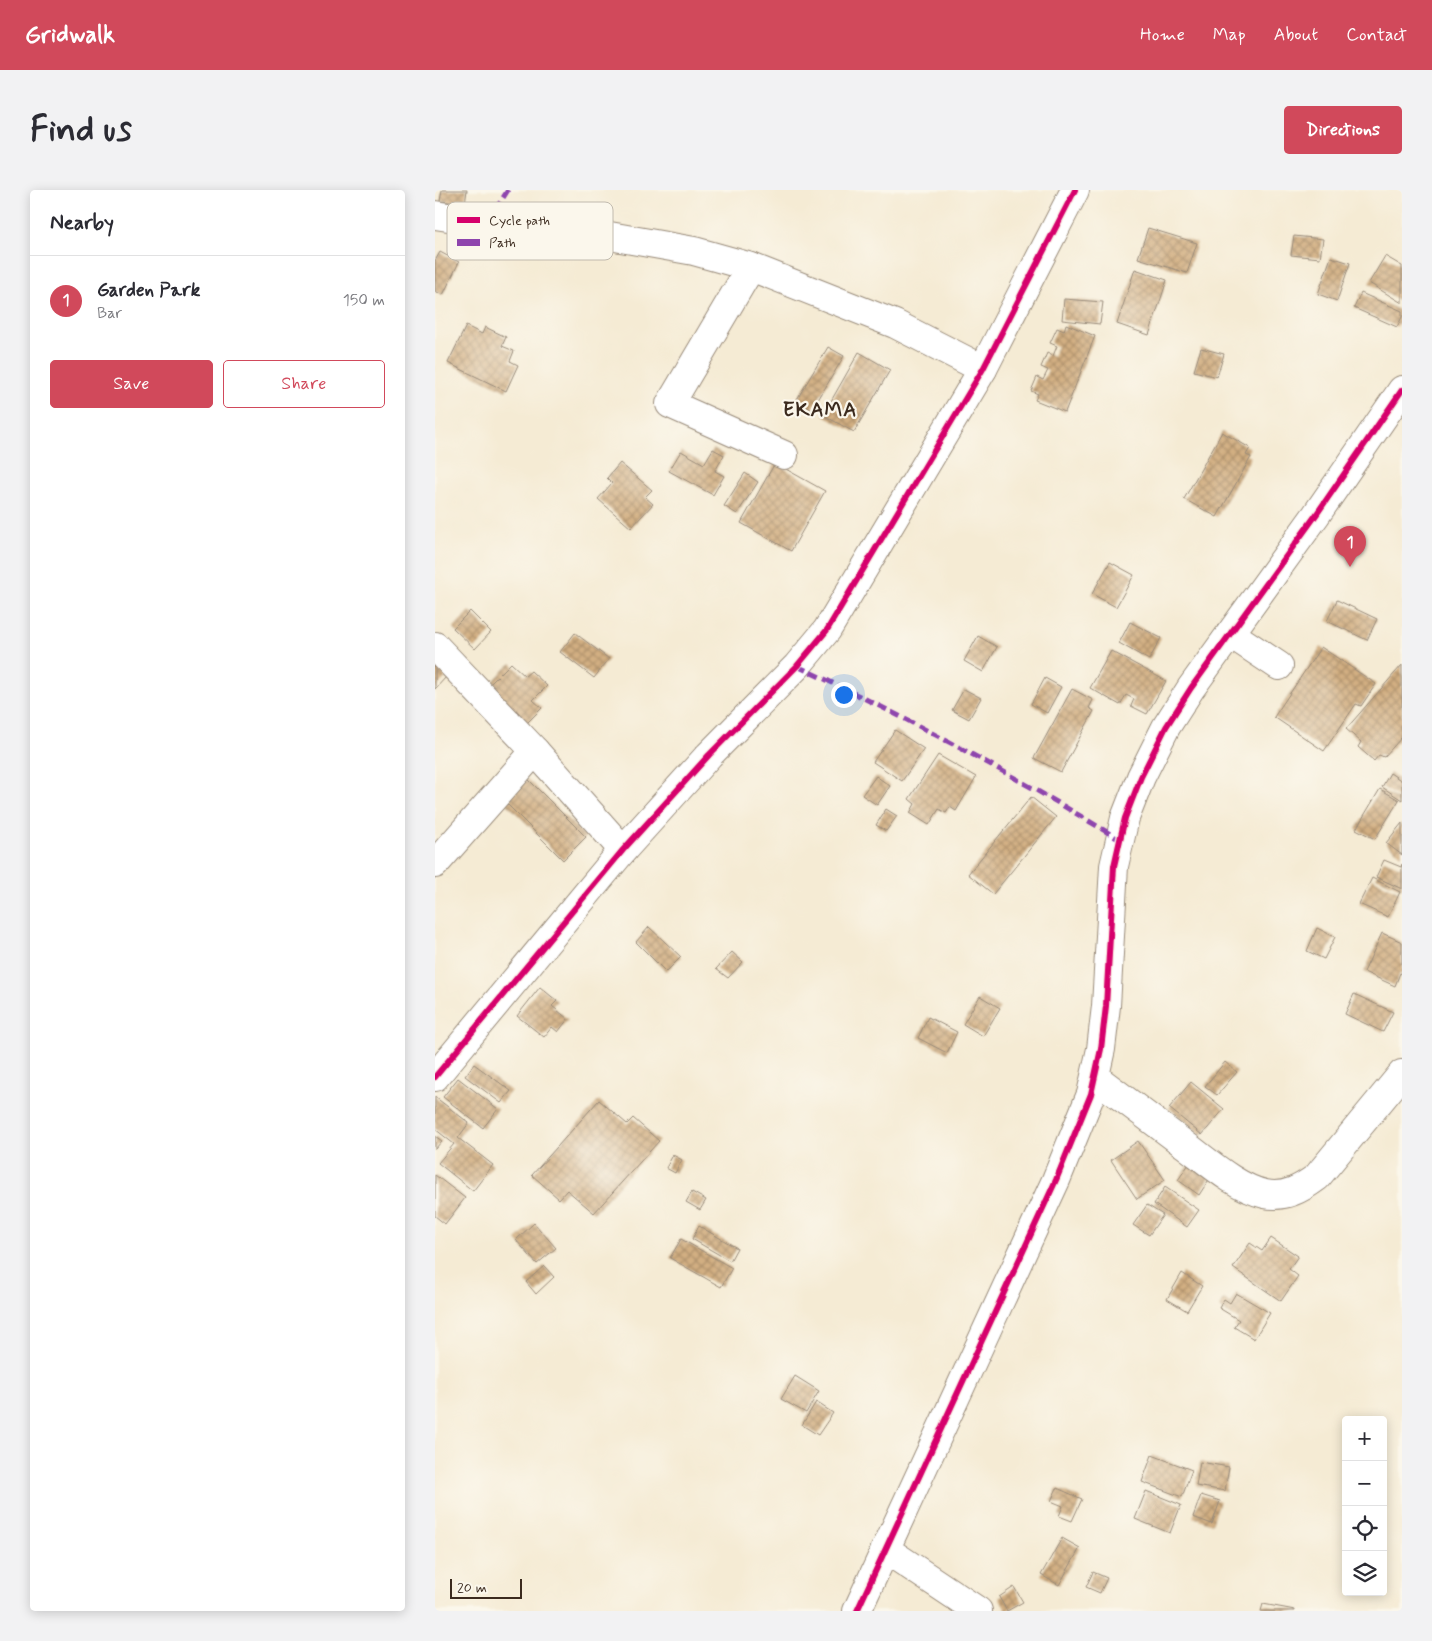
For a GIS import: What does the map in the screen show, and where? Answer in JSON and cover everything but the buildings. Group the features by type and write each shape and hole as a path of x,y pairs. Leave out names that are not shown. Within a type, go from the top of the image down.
{"street":[{"path":"435,1077 623,850 709,756 797,666 827,630 983,369 1075,190"},
{"path":"613,236 694,250 751,267 895,324 983,369"},
{"path":"751,267 670,404 784,455"},
{"path":"857,1611 1056,1180 1085,1110 1095,1078 1106,1006 1114,866 1125,818 1141,777 1166,727 1191,688 1316,515 1402,390"},
{"path":"1231,634 1279,666"},
{"path":"435,646 535,751 623,850"},
{"path":"435,864 535,751"},
{"path":"1095,1078 1211,1164 1244,1186 1265,1194 1283,1195 1306,1186 1317,1177 1402,1074"},
{"path":"885,1549 978,1611"}],"marked path":[{"path":"500,202 508,190"},
{"path":"797,666 961,748 1120,840"}],"cycle path":[{"path":"435,1077 623,850 709,755 797,666 827,630 983,369 1075,190"},
{"path":"857,1611 1056,1180 1091,1094 1101,1049 1106,1006 1114,866 1125,818 1141,777 1166,727 1191,688 1316,515 1402,390"}],"place":[{"name":"Garden Park","path":"1350,567"}],"district":[{"name":"EKAMA","path":"820,410"}]}
